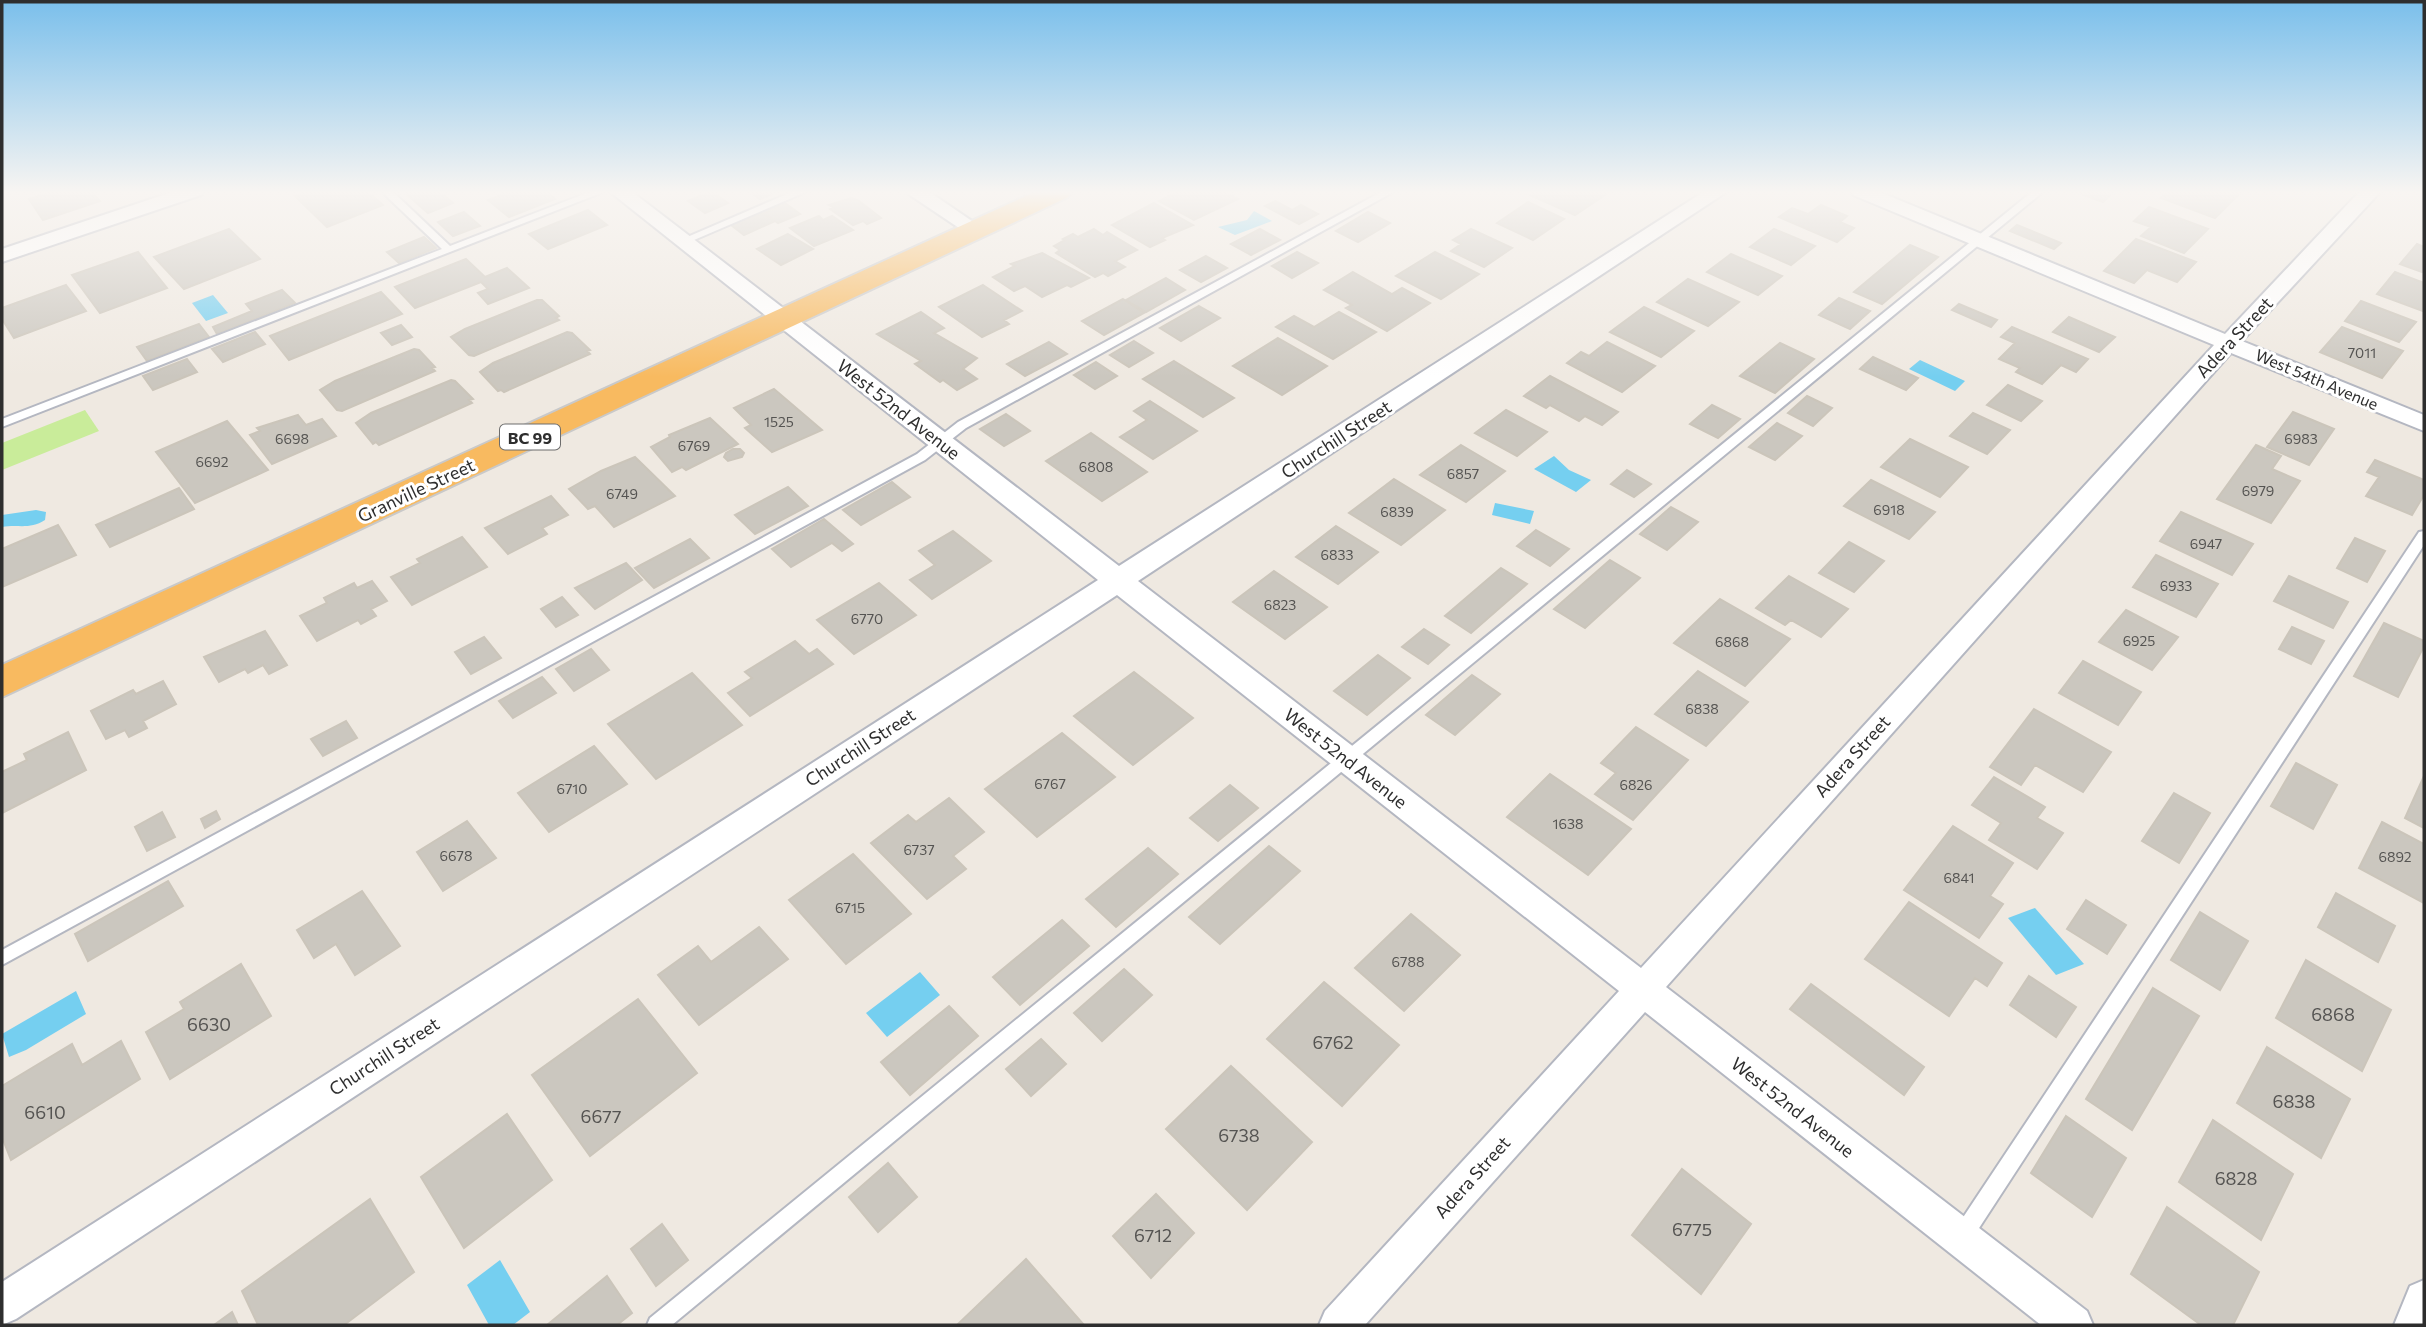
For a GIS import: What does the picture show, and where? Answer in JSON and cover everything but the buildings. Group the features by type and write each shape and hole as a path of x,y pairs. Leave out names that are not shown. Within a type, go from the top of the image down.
{"highway":[{"name":"Granville Street","path":"2,682 926,253"}],"street":[{"name":"West 52nd Avenue","path":"698,253 2073,1325"},
{"name":"Churchill Street","path":"2,1305 1622,253"},
{"name":"West 54th Avenue","path":"2010,253 2424,424"},
{"name":"Adera Street","path":"1339,1325 1641,988 2313,253"},
{"path":"2413,1325 2424,1300"}],"lane":[{"path":"2,423 441,253"},
{"path":"2,958 921,457 962,425 1277,253"},
{"path":"657,1325 1963,253"},
{"path":"1961,1239 2424,535"}],"green space":[{"path":"85,410 99,431 2,470 2,443"}],"water":[{"path":"213,295 228,313 206,321 192,303"},
{"path":"1920,360 1965,381 1955,391 1909,369"},
{"path":"1554,456 1569,470 1591,480 1576,492 1534,469"},
{"path":"1495,503 1534,511 1530,524 1492,515"},
{"path":"36,510 46,512 45,520 29,526 2,527 2,515"},
{"path":"2035,908 2084,964 2056,975 2008,918"},
{"path":"920,972 940,995 887,1037 866,1013"},
{"path":"76,991 86,1014 26,1050 9,1057 2,1034"},
{"path":"500,1260 530,1312 513,1325 489,1325 467,1285"}]}
